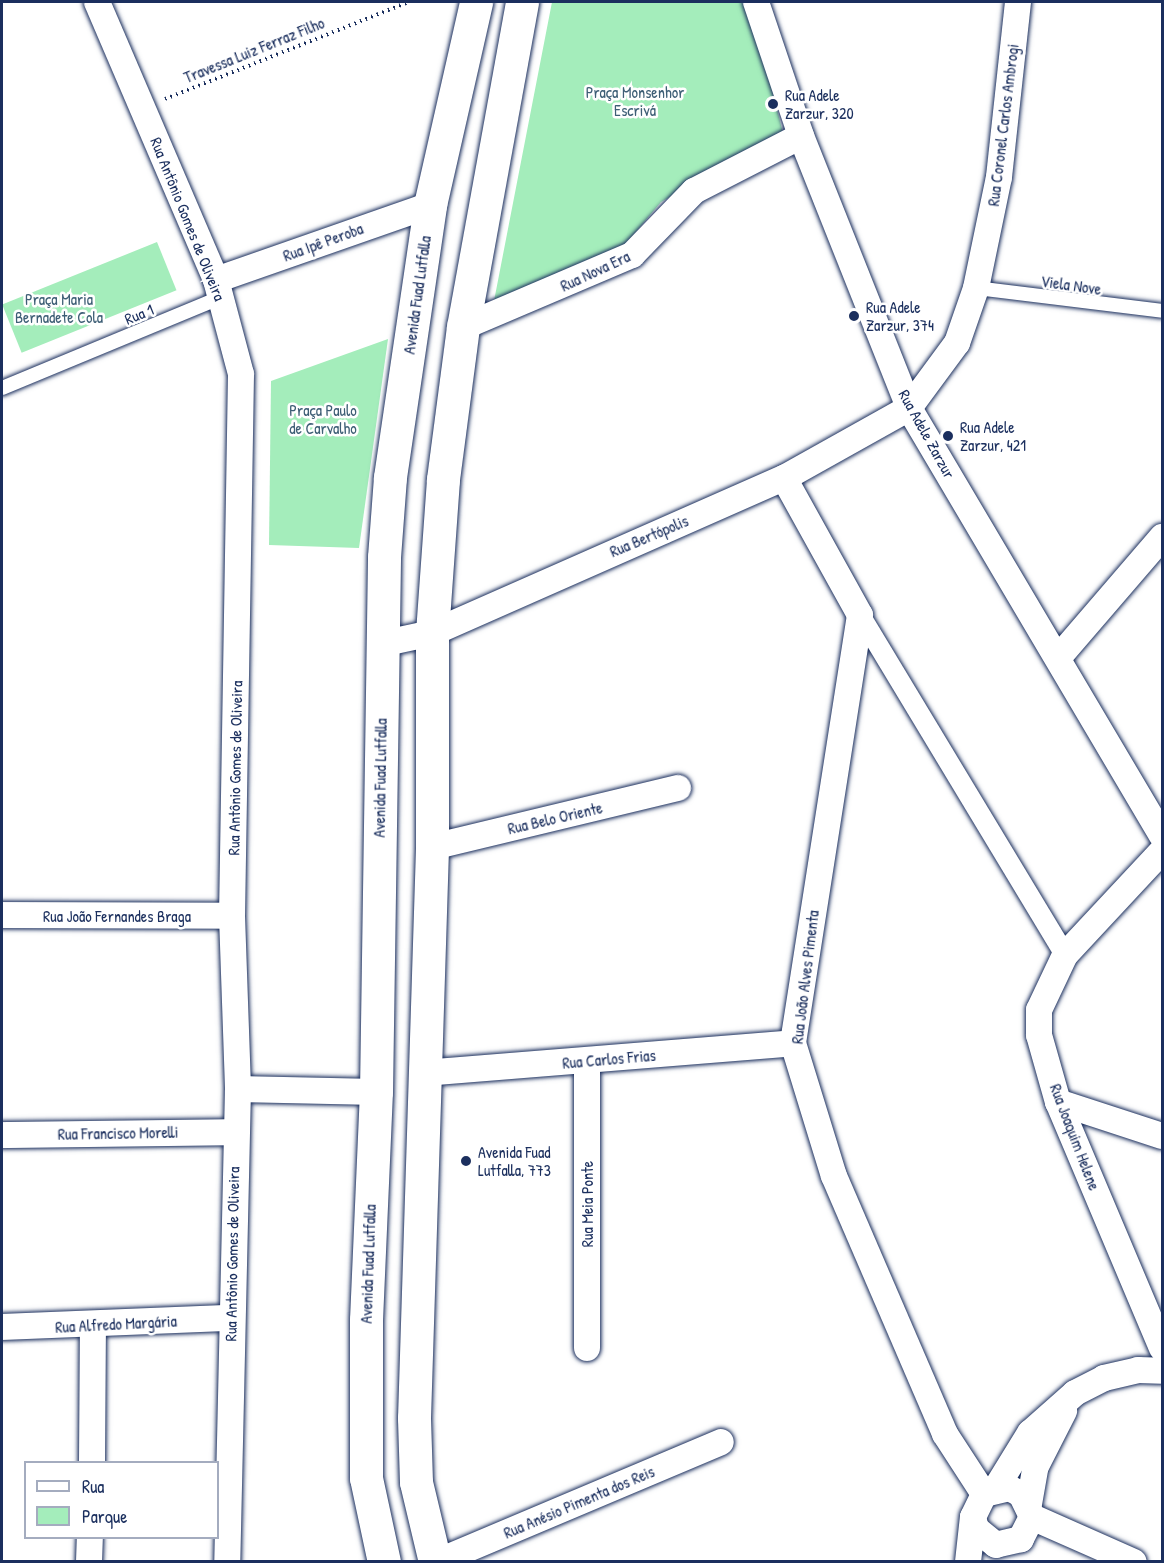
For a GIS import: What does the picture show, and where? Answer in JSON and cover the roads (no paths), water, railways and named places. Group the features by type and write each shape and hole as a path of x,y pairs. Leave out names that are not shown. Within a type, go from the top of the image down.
{"main road":[{"name":"Avenida Fuad Lutfalla","path":"384,1562 366,1478 366,1320 376,1092 381,644 390,477 430,205 476,2"},
{"path":"436,1562 416,1482 414,1418 432,847 432,633 443,479 463,327 522,2"}],"street":[{"name":"Rua Antônio Gomes de Oliveira","path":"98,2 219,288 241,374 232,916 238,1089 231,1318 228,1562"},
{"name":"Rua Adele Zarzur","path":"756,2 801,136 909,408 1162,835"},
{"name":"Rua Coronel Carlos Ambrogi","path":"909,408 957,344 976,288 999,177 1018,2"},
{"name":"Rua Nova Era","path":"463,327 632,255 694,192 801,136"},
{"name":"Rua Ipê Peroba","path":"219,288 430,205"},
{"name":"Rua Bertópolis","path":"381,644 432,633 784,478 909,408"},
{"path":"784,478 860,615 1065,955"},
{"path":"1058,658 1162,537"},
{"name":"Rua João Alves Pimenta","path":"860,615 793,1043 839,1186 945,1434 985,1500"},
{"name":"Rua Belo Oriente","path":"432,847 678,788"},
{"name":"Rua Joaquim Helene","path":"1162,851 1065,955 1039,1010 1039,1035 1058,1102 1162,1348"},
{"name":"Rua João Fernandes Braga","path":"2,915 232,916"},
{"name":"Rua Carlos Frias","path":"424,1073 793,1043"},
{"name":"Rua Meia Ponte","path":"587,1060 587,1348"},
{"path":"238,1089 376,1092"},
{"path":"1058,1102 1162,1136"},
{"name":"Rua Francisco Morelli","path":"2,1135 235,1132"},
{"name":"Rua Alfredo Margária","path":"2,1327 93,1327 231,1318"},
{"path":"92,1461 93,1327"},
{"path":"968,1562 985,1500 1030,1433 1075,1393 1104,1378 1138,1370 1162,1371"},
{"path":"985,1500 980,1534 1002,1553 1025,1534 1036,1466 1075,1393"},
{"name":"Rua Anésio Pimenta dos Reis","path":"436,1562 721,1442"},
{"path":"985,1500 1009,1488 1030,1510 1134,1562"},
{"path":"89,1562 90,1539"}],"lane":[{"name":"Rua 1","path":"2,388 219,288"},
{"name":"Viela Nove","path":"976,288 1162,311"}],"place":[{"name":"Rua Adele Zarzur, 320","path":"773,104"},
{"name":"Rua Adele Zarzur, 374","path":"854,316"},
{"name":"Rua Adele Zarzur, 421","path":"948,436"},
{"name":"Avenida Fuad Lutfalla, 773","path":"466,1161"}],"park label":[{"name":"Praça Monsenhor Escrivá","path":"635,101"},
{"name":"Praça Maria Bernadete Cola","path":"59,308"},
{"name":"Praça Paulo de Carvalho","path":"323,419"}]}
